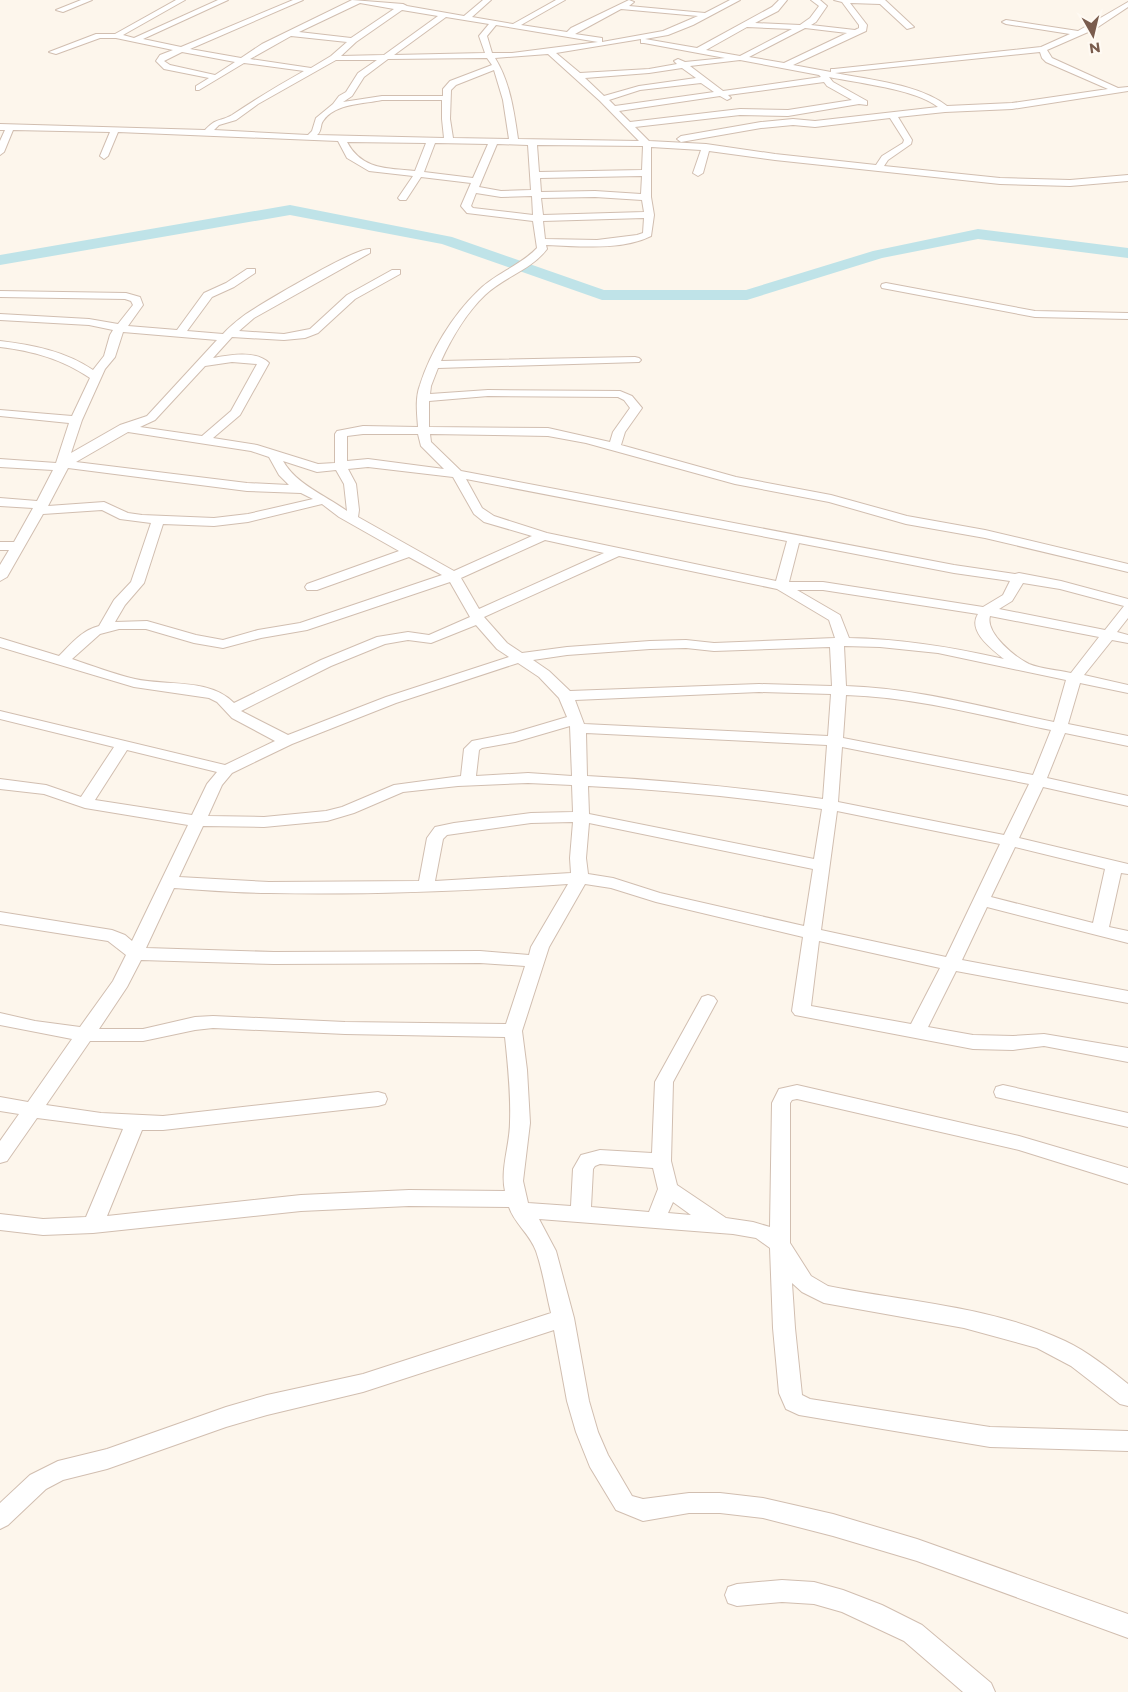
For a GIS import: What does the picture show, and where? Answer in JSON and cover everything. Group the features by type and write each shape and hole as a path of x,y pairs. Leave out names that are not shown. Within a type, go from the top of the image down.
{"street":[{"path":"60,10 88,0"},
{"path":"116,36 181,0"},
{"path":"137,40 224,0"},
{"path":"215,77 167,67 160,63 163,57 201,43 298,0"},
{"path":"199,88 266,46 358,0 608,42"},
{"path":"206,134 216,123 233,118 255,102 334,58 353,40 399,8 414,0"},
{"path":"466,19 487,0"},
{"path":"514,26 561,0"},
{"path":"569,35 581,26 621,7 631,0"},
{"path":"334,58 492,61 524,54 551,52 665,34 736,0"},
{"path":"697,51 775,9 782,0"},
{"path":"578,76 649,71 741,58 803,27 813,20 823,6 815,0"},
{"path":"835,0 882,1 910,27"},
{"path":"785,66 863,28 863,25 845,1"},
{"path":"612,109 721,94 823,76 1043,49 1092,27 1128,4"},
{"path":"621,7 708,15"},
{"path":"309,138 316,132 319,120 353,89 361,76 444,15"},
{"path":"1006,22 1079,33"},
{"path":"494,23 483,36 509,104 514,143"},
{"path":"747,25 803,27 854,32"},
{"path":"291,34 353,40"},
{"path":"52,52 99,36 116,36 242,61 311,70"},
{"path":"632,39 785,66 823,76 909,91 934,100 945,109"},
{"path":"201,43 202,53"},
{"path":"654,43 721,94 749,112 759,122"},
{"path":"1043,49 1046,58 1049,60 1116,90"},
{"path":"540,242 626,241 642,238 648,234 646,142 551,52"},
{"path":"449,141 447,89 453,83 492,61"},
{"path":"823,76 835,87 891,116 908,140 907,144 885,158 879,167"},
{"path":"602,99 639,88 702,80"},
{"path":"646,142 694,137 759,122 816,124 945,109 1019,105 1128,89"},
{"path":"336,106 382,98 446,98"},
{"path":"628,125 749,112 771,114 861,101"},
{"path":"759,122 771,114"},
{"path":"0,152 5,127 115,129 341,139 514,143 646,142 706,147 802,160 879,167 1000,182 1070,183 1128,178"},
{"path":"104,156 115,129"},
{"path":"341,139 346,153 365,167 376,170 419,174 474,185 501,194 595,194 646,197"},
{"path":"403,198 419,174 432,140"},
{"path":"493,142 466,206 470,211 537,218 649,215"},
{"path":"532,143 536,175 537,218 542,249 539,253 482,292 446,338 425,386 423,398 423,431 426,442 432,451 457,474 478,511 489,519 544,536 780,586 823,586 987,611 1128,639"},
{"path":"698,173 706,147"},
{"path":"536,175 646,174"},
{"path":"63,465 84,450 124,428 151,418 228,336 250,316 287,293 366,251"},
{"path":"180,333 208,295 230,285 251,271"},
{"path":"0,316 89,322 119,328 180,333 228,336 294,336 314,331 351,297 396,272"},
{"path":"886,286 1035,314 1128,316"},
{"path":"0,576 41,508 63,465 76,420 96,377 109,357 113,340 119,328 138,305 136,299 126,296 13,294 2,289"},
{"path":"0,344 21,346 64,357 74,361 96,377"},
{"path":"201,364 239,359 263,363 236,413 204,441"},
{"path":"434,365 635,360"},
{"path":"423,398 488,393 620,394 628,398 636,408 619,432 614,447"},
{"path":"0,414 76,420"},
{"path":"124,428 253,448 317,468 368,463 457,474 954,569 1019,577 1061,585 1128,603"},
{"path":"351,518 353,510 350,484 341,465 341,434 363,430 548,432 614,447 735,480 831,498 906,520 985,534 1128,568"},
{"path":"276,454 283,472 296,485 453,576 477,617 502,646 544,674 566,696 576,724 581,817 578,858 580,878 540,947 513,1031 518,1070 520,1123 513,1181 518,1205 536,1230 546,1251 563,1318 578,1401 587,1432 598,1460 624,1503 643,1510 689,1503 720,1503 763,1508 833,1525 926,1553 1128,1626"},
{"path":"0,463 63,465 247,487 304,489"},
{"path":"0,502 41,508 104,506 125,516 158,521 186,522 236,520 324,500"},
{"path":"105,628 119,603 138,583 158,521"},
{"path":"62,661 85,638 105,628 136,624 212,643 234,643 258,634 302,627 453,576 544,536"},
{"path":"780,586 794,539"},
{"path":"0,546 18,546"},
{"path":"231,710 326,663 382,640 408,636 431,639 618,551"},
{"path":"312,587 409,552"},
{"path":"1019,577 1009,597 987,611 982,623 985,634 1026,668"},
{"path":"780,586 836,618 840,642 840,690 834,741 830,805 801,1011 973,1042 1013,1043 1044,1040 1128,1055"},
{"path":"916,1033 1038,781 1060,726 1074,679 1128,609"},
{"path":"0,642 134,683 200,691 214,695 222,699 231,710 287,741"},
{"path":"0,1156 84,1035 105,1009 121,983 215,784 227,770 287,741 391,700 519,658 567,651 650,645 686,644 714,647 840,642 880,643 938,649 1128,690"},
{"path":"566,696 760,688 840,690 915,698 1060,726 1128,742"},
{"path":"0,715 227,770"},
{"path":"468,780 472,749 477,744 576,724 834,741 1038,781 1128,801"},
{"path":"85,804 123,745"},
{"path":"0,784 46,790 85,804 198,821 264,822 327,816 348,810 400,788 468,780 528,778 637,783 749,793 830,805 1010,841 1121,867 1100,930"},
{"path":"426,887 435,838 440,831 517,819 581,817 822,866"},
{"path":"169,882 281,888 426,887 580,878 613,883 684,904 950,964 1128,997"},
{"path":"980,900 1128,937"},
{"path":"0,918 112,936 120,939 136,954 274,958 480,957 535,961"},
{"path":"655,1220 668,1189 661,1161 664,1082 708,1001"},
{"path":"0,1019 38,1029 84,1035 142,1035 158,1033 189,1023 212,1022 287,1026 513,1031"},
{"path":"1128,1176 1018,1143 797,1092 786,1094 781,1103 780,1244 784,1328 790,1393 794,1402 807,1408 990,1437 1128,1441"},
{"path":"1003,1092 1128,1120"},
{"path":"0,1104 31,1110 135,1123 162,1122 378,1099"},
{"path":"93,1225 135,1123"},
{"path":"581,1214 583,1169 588,1160 600,1157 661,1161"},
{"path":"668,1189 721,1225"},
{"path":"0,1222 43,1227 93,1225 302,1203 409,1198 518,1205 581,1214 721,1225 753,1230 770,1236 780,1244 802,1280 811,1288 824,1294 989,1325 1047,1343 1097,1371 1128,1397"},
{"path":"0,1518 38,1482 58,1471 116,1456 226,1417 363,1383 563,1318"},
{"path":"737,1595 782,1591 814,1593 850,1604 913,1633 982,1692"}],"waterway":[{"path":"0,260 290,210 446,240 602,295 747,295 879,254 978,234 1128,253"}]}
